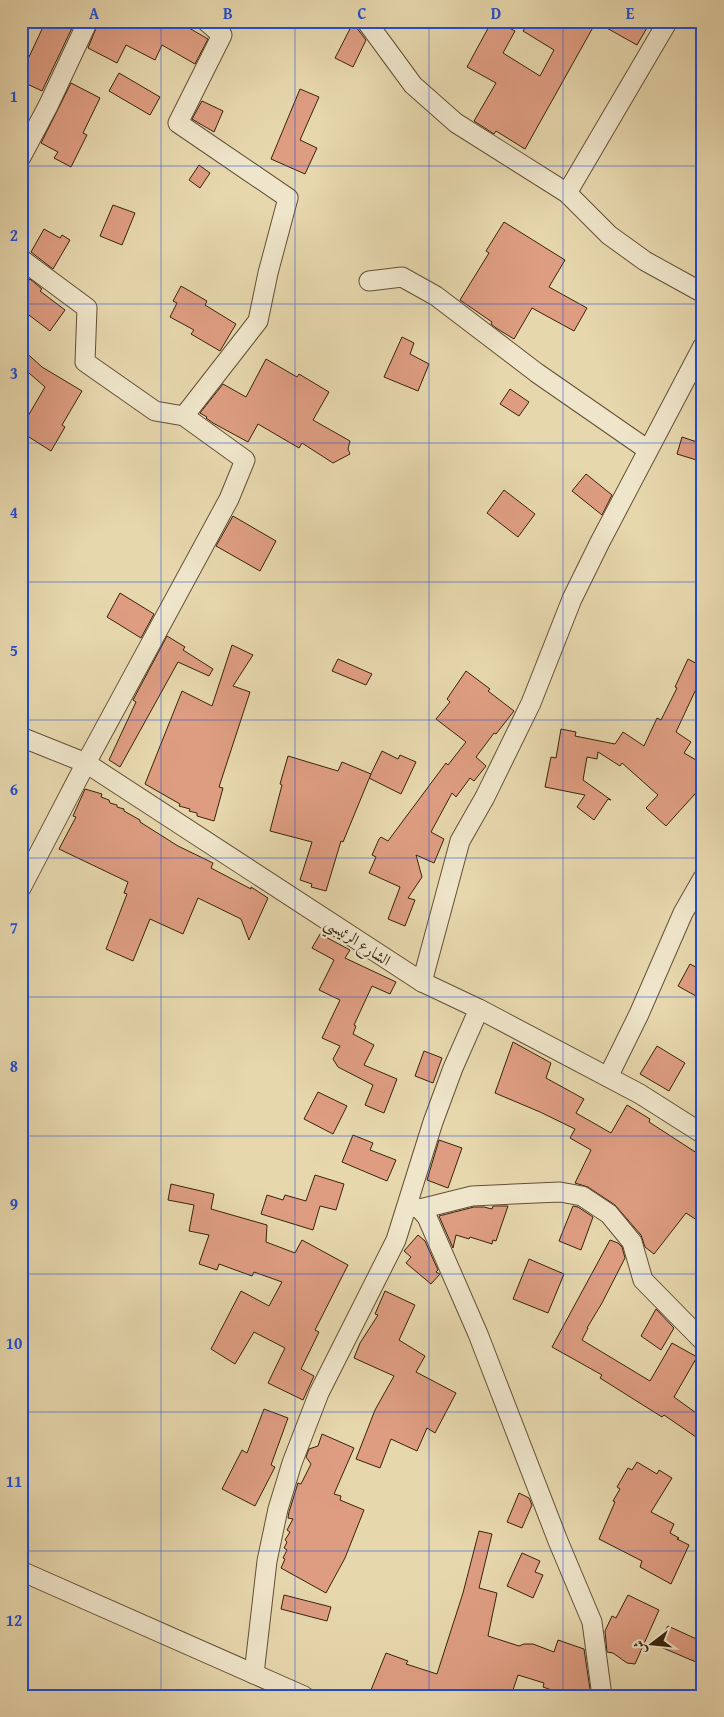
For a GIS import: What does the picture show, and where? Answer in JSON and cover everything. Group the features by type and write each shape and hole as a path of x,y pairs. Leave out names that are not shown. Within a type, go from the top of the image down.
{"street":[{"path":"21,157 48,106 88,21"},
{"path":"184,416 258,321 268,273 288,198 178,123 222,35 206,21"},
{"path":"567,193 668,21"},
{"path":"373,25 413,86 456,123 567,193 609,235 645,261 703,293"},
{"path":"21,260 87,308 86,362 155,411 184,416 245,460 229,499 86,763 21,888"},
{"path":"369,281 402,277 436,296 537,373 648,450"},
{"path":"422,982 460,841 485,797 531,703 572,599 703,346"},
{"name":"الشارع الرئيسي","path":"21,737 86,763 422,982 479,1009 640,1094 703,1134"},
{"path":"608,1077 639,1014 683,913 703,878"},
{"path":"254,1674 267,1561 278,1509 292,1463 319,1393 414,1207 433,1122 453,1068 479,1009"},
{"path":"414,1207 472,1196 560,1192 582,1196 609,1214 632,1242 643,1280 703,1341"},
{"path":"414,1207 427,1217 478,1334 592,1622 602,1696"},
{"path":"21,1572 304,1696"}],"building":[{"path":"48,21 59,21 72,28 42,91 21,81 21,74 43,27"},
{"path":"99,21 177,21 208,39 195,64 162,45 155,60 126,45 117,63 88,48"},
{"path":"492,21 496,21 515,31 503,53 540,76 554,50 523,31 529,21 651,21 637,45 596,22 525,149 496,131 494,134 474,121 496,83 467,67"},
{"path":"353,23 366,40 353,67 335,58"},
{"path":"119,73 160,97 150,115 109,91"},
{"path":"71,83 100,98 83,133 87,135 71,167 54,158 58,152 41,143"},
{"path":"300,89 319,97 300,140 317,148 305,174 271,159"},
{"path":"202,101 223,111 214,132 192,119"},
{"path":"199,165 210,173 200,188 189,180"},
{"path":"113,205 135,213 122,245 100,236"},
{"path":"504,222 565,260 549,287 587,308 574,331 532,308 514,339 496,328 491,324 492,322 460,300 489,253 486,251"},
{"path":"44,229 60,238 62,235 70,240 53,269 31,252"},
{"path":"30,279 42,289 40,291 65,310 50,331 21,309 21,290"},
{"path":"181,286 207,301 205,305 236,324 220,351 191,334 194,330 170,317 177,303 173,301"},
{"path":"402,337 414,343 410,354 429,364 418,391 384,377"},
{"path":"21,348 42,367 82,391 62,425 65,427 51,451 21,432 21,428 45,387 21,366"},
{"path":"266,359 297,377 299,374 329,392 313,420 350,441 348,449 350,454 333,463 302,443 299,448 258,424 248,442 213,423 200,413 223,384 246,397"},
{"path":"510,389 529,402 519,416 500,404"},
{"path":"682,437 703,444 703,462 677,454"},
{"path":"586,474 612,495 602,515 572,491"},
{"path":"504,490 535,514 518,537 487,513"},
{"path":"233,516 276,541 260,571 216,546"},
{"path":"120,593 154,614 141,638 107,617"},
{"path":"167,636 185,647 183,650 213,669 209,676 178,662 120,767 109,760 136,702 133,700"},
{"path":"232,645 253,655 233,686 250,692 219,787 223,788 214,821 197,816 197,813 179,806 180,804 145,784 182,691 212,706"},
{"path":"338,659 372,674 366,685 332,671"},
{"path":"688,659 703,667 703,674 676,732 691,742 684,753 703,764 703,785 666,826 646,808 658,795 622,763 620,766 598,752 597,759 587,757 583,780 611,800 608,799 594,820 577,807 585,795 545,787 551,757 556,758 561,729 576,732 575,736 615,744 623,732 644,746 657,718 661,720 677,688 675,687"},
{"path":"466,671 490,689 488,691 514,711 476,757 486,766 474,781 470,778 456,797 452,793 431,832 444,839 434,863 416,855 422,877 408,898 415,900 405,926 388,919 400,887 369,873 376,857 372,855 379,839 381,837 388,841 446,763 448,765 466,742 436,719 450,702 447,699"},
{"path":"382,751 398,759 400,755 416,762 401,794 369,778"},
{"path":"288,756 338,771 342,762 371,774 343,842 341,841 326,891 311,887 312,884 300,880 312,842 270,831"},
{"path":"85,789 102,794 101,797 124,809 124,811 140,820 140,822 178,846 213,863 211,868 251,889 251,887 268,898 249,940 241,919 198,898 183,934 150,919 133,961 106,949 127,894 124,893 128,882 59,849 76,817 73,816"},
{"path":"320,934 350,950 345,958 396,982 390,994 372,986 354,1025 356,1026 353,1034 374,1045 364,1065 397,1079 384,1113 365,1105 373,1085 338,1067 333,1059 340,1046 322,1038 340,1000 319,990 334,960 312,948"},
{"path":"690,964 703,971 703,1000 678,986"},
{"path":"513,1042 551,1063 546,1078 584,1099 576,1113 611,1133 627,1105 650,1119 649,1122 703,1157 703,1224 686,1213 654,1254 645,1247 641,1235 615,1205 588,1187 575,1183 591,1150 570,1138 575,1129 495,1093"},
{"path":"657,1046 685,1063 669,1091 640,1074"},
{"path":"424,1051 442,1058 433,1083 415,1076"},
{"path":"318,1092 347,1106 333,1134 304,1119"},
{"path":"353,1135 373,1143 370,1150 396,1160 387,1181 342,1162"},
{"path":"439,1140 462,1148 448,1188 427,1180"},
{"path":"315,1175 344,1184 336,1210 320,1206 313,1230 261,1214 267,1195 283,1200 285,1195 306,1201"},
{"path":"171,1184 214,1194 211,1209 267,1225 266,1242 295,1253 302,1240 348,1265 315,1330 319,1332 301,1369 314,1376 303,1400 268,1383 285,1348 254,1332 235,1364 211,1349 241,1291 269,1306 282,1282 254,1272 252,1276 219,1264 217,1270 199,1264 209,1235 189,1231 194,1205 168,1200"},
{"path":"493,1206 508,1206 496,1241 493,1240 492,1244 456,1235 453,1248 439,1216 474,1207 492,1209"},
{"path":"573,1206 578,1207 593,1217 581,1250 559,1241"},
{"path":"418,1235 425,1241 438,1270 436,1272 440,1274 431,1284 406,1263 411,1257 404,1251"},
{"path":"610,1240 622,1247 625,1258 582,1340 650,1381 672,1343 697,1357 674,1397 703,1418 703,1426 696,1437 664,1415 662,1417 600,1378 602,1375 552,1347"},
{"path":"529,1259 564,1274 548,1313 513,1299"},
{"path":"385,1291 415,1305 399,1340 425,1356 416,1372 456,1393 435,1433 427,1428 417,1451 391,1439 380,1468 356,1459 375,1410 394,1376 354,1358 360,1343 378,1315 375,1314"},
{"path":"656,1309 674,1328 661,1350 641,1336"},
{"path":"264,1409 288,1418 271,1465 275,1467 255,1506 222,1489 242,1450 247,1453"},
{"path":"322,1434 354,1448 334,1494 341,1496 340,1500 364,1510 345,1558 326,1593 281,1568 287,1550 284,1548 287,1542 285,1540 290,1532 287,1530 293,1519 288,1518 289,1512 298,1483 301,1484 311,1464 306,1457 309,1449 318,1446"},
{"path":"637,1462 657,1474 659,1470 672,1478 651,1512 674,1524 670,1533 689,1545 671,1584 640,1567 642,1561 599,1539 615,1502 613,1501 620,1489 617,1487 628,1468 632,1470"},
{"path":"519,1493 529,1498 532,1505 522,1528 507,1522"},
{"path":"479,1531 492,1534 479,1588 497,1593 488,1636 519,1646 533,1644 554,1652 558,1640 584,1649 591,1696 568,1696 543,1687 544,1683 518,1675 511,1696 386,1696 371,1690 386,1653 408,1661 406,1664 437,1674 463,1593"},
{"path":"522,1553 540,1561 535,1572 543,1575 533,1598 507,1586"},
{"path":"284,1595 331,1607 327,1621 281,1609"},
{"path":"628,1595 659,1610 635,1664 627,1663 613,1653 607,1652 605,1631 612,1616 616,1618"},
{"path":"668,1626 703,1642 703,1665 656,1645"}]}
